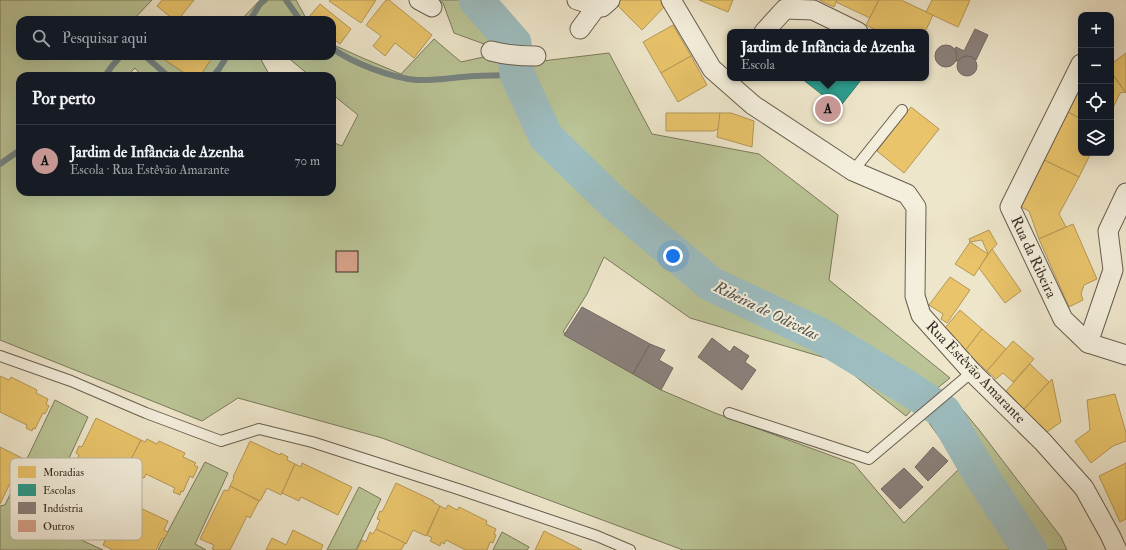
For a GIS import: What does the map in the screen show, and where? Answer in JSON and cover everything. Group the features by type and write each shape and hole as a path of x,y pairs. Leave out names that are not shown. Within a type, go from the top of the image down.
{"street":[{"path":"577,0 603,3"},
{"name":"Rua Estêvão Amarante","path":"671,0 712,69 726,73"},
{"path":"580,29 603,3"},
{"path":"767,29 785,9 812,10 852,29"},
{"path":"491,51 518,56 536,56"},
{"name":"Rua da Ribeira","path":"1078,70 1010,208 1063,319 1088,343 1126,354"},
{"name":"Rua Estêvão Amarante","path":"733,81 753,105 853,171 906,194 916,207 915,296 921,315 972,372 1043,442 1084,488 1110,535 1116,550"},
{"path":"1088,343 1113,270 1108,231 1126,193"}],"lane":[{"path":"853,171 902,110"},
{"path":"0,356 71,381 146,413 221,440 259,429 312,442 597,536 630,550"},
{"path":"729,413 869,459 972,372"}],"green space":[{"path":"0,0 152,0 137,16 16,16 16,60 165,60 183,72 138,72 135,68 131,72 16,72 16,196 336,196 336,144 342,146 358,115 336,97 336,72 305,72 291,60 336,60 336,46 401,74 434,39 461,62 506,52 454,33 443,3 437,0 498,0 516,20 534,62 609,53 652,134 759,154 838,215 829,280 950,378 915,406 906,416 836,361 690,318 604,257 587,294 563,332 661,390 715,413 854,464 904,523 961,467 929,423 956,402 1061,537 1067,550 683,550 382,438 238,398 202,421 0,340"},
{"path":"260,0 296,0 305,16 245,16"},
{"path":"210,60 261,60 268,72 203,72"},
{"path":"55,400 88,417 69,458 27,458"},
{"path":"205,462 228,473 195,544 206,550 158,550"},
{"path":"359,487 381,499 356,550 327,550"},
{"path":"10,494 10,540 81,540 103,550 0,550 0,506 5,505"},
{"path":"502,532 529,547 527,550 493,550"}],"building: Moradias":[{"path":"162,0 194,0 181,16 169,16 157,6"},
{"path":"376,0 361,23 329,1"},
{"path":"386,0 389,0 432,35 414,58 395,43 385,56 373,46 381,36 366,25"},
{"path":"621,0 661,0 666,5 642,30 616,4"},
{"path":"699,0 733,0 728,12"},
{"path":"819,0 837,0 834,7"},
{"path":"837,0 879,0 870,18 836,2"},
{"path":"879,0 901,0 933,15 926,29 874,29 866,25"},
{"path":"932,0 970,0 958,27 926,12"},
{"path":"320,4 335,16 310,16"},
{"path":"336,17 351,29 340,44 336,41"},
{"path":"673,25 691,56 661,73 643,42"},
{"path":"1126,53 1126,93 1114,76 1114,62"},
{"path":"691,56 707,85 678,102 661,73"},
{"path":"165,60 211,60 203,72 183,72"},
{"path":"1114,76 1125,92 1120,93 1114,106"},
{"path":"1078,93 1078,117 1068,112"},
{"path":"911,107 939,129 904,173 877,151"},
{"path":"1068,112 1078,117 1078,156 1090,156 1079,177 1044,160"},
{"path":"666,113 720,113 719,128 714,131 666,131"},
{"path":"720,113 731,113 754,121 752,147 717,137"},
{"path":"1044,160 1079,177 1059,214 1066,227 1039,239 1029,211 1021,207"},
{"path":"1073,224 1097,279 1084,285 1081,294 1083,300 1069,307 1039,239"},
{"path":"989,230 997,244 988,254 982,240 970,242 969,239"},
{"path":"970,242 988,254 974,276 955,264"},
{"path":"992,249 1021,291 1005,303 979,268"},
{"path":"950,277 970,290 947,323 941,319 943,314 929,305"},
{"path":"960,310 982,329 965,351 944,329"},
{"path":"982,329 1006,349 987,371 965,351"},
{"path":"1013,341 1034,359 1013,382 1003,373 996,379 987,371"},
{"path":"1030,364 1049,382 1024,409 1006,391"},
{"path":"0,376 9,380 11,377 37,390 36,393 48,399 46,404 49,406 45,414 43,413 35,429 33,428 32,431 26,428 27,425 0,412"},
{"path":"1052,379 1061,422 1047,432 1024,409"},
{"path":"1115,394 1126,433 1126,441 1113,446 1091,463 1075,441 1090,430 1087,400"},
{"path":"96,418 141,440 132,458 78,458 79,455 76,453 79,446 82,447"},
{"path":"147,439 157,444 159,441 185,453 183,457 196,463 194,465 198,467 193,478 190,476 183,492 181,491 180,495 173,492 175,488 146,474 144,478 142,478 142,458 132,458 141,440 145,442"},
{"path":"250,441 280,455 281,453 288,457 287,460 295,464 281,495 267,488 260,501 230,486"},
{"path":"0,447 22,458 10,458 10,483 0,504"},
{"path":"302,463 352,487 338,515 301,497 299,501 282,493 295,464 301,467"},
{"path":"1126,463 1126,519 1120,522 1099,476"},
{"path":"396,483 434,501 433,502 440,506 426,536 413,530 406,544 376,529 380,520 377,519 380,511 382,512"},
{"path":"230,486 259,501 250,518 247,516 230,550 215,550 212,549 214,545 200,539 224,490 228,491"},
{"path":"448,505 457,510 459,507 487,521 486,524 496,529 494,534 496,535 493,543 490,542 487,550 466,550 446,540 444,544 441,542 440,546 430,541 432,538 427,535 440,506 446,509"},
{"path":"142,509 168,521 164,530 168,532 164,539 162,538 156,550 111,550 103,545 105,540 142,540"},
{"path":"376,529 405,543 401,550 357,550 362,540 366,542 370,532 373,534"},
{"path":"293,530 323,545 321,550 266,550 272,538 286,545"},
{"path":"544,531 582,550 535,550"}],"building: Escolas":[{"path":"805,81 860,81 839,108"}],"building: Indústria":[{"path":"975,29 988,35 976,60 973,57 966,56 958,61 955,61 956,54 954,50 956,47 964,51"},
{"path":"946,45 954,48 957,56 954,64 946,67 938,64 935,56 938,48"},
{"path":"967,56 974,59 977,66 974,73 967,76 960,73 957,66 960,59"},
{"path":"582,307 650,344 633,374 564,335"},
{"path":"712,338 730,352 734,346 749,356 745,362 756,370 742,390 698,357"},
{"path":"650,344 665,350 659,360 673,368 661,390 633,374"},
{"path":"933,447 948,461 928,481 915,467"},
{"path":"904,468 923,487 900,509 881,489"}],"building: Outros":[{"path":"336,251 358,251 358,272 336,272"}],"waterway":[{"path":"252,16 260,4 265,0"},
{"path":"286,0 297,16"},
{"name":"Ribeira de Odivelas","path":"476,0 514,43 517,74 546,137 613,202 711,284 822,336 911,390 944,412 979,472 1030,550"},
{"path":"336,51 373,69 407,79 431,80 468,76 517,74"},
{"path":"108,72 117,60"},
{"path":"150,60 163,72"},
{"path":"216,72 225,60"},
{"path":"0,164 16,153"}],"place":[{"name":"Jardim de Infância de Azenha","path":"828,109"}]}
